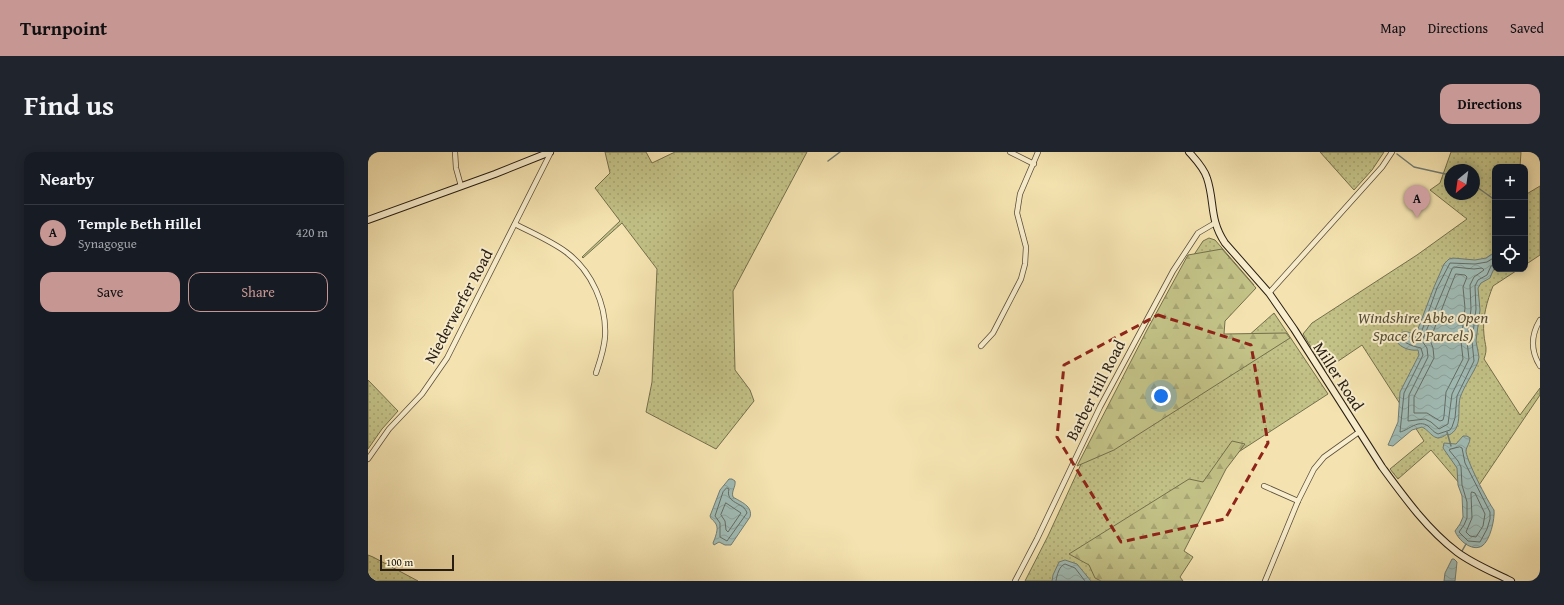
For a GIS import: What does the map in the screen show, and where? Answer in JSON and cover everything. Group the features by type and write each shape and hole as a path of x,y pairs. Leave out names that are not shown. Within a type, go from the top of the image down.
{"street":[{"path":"455,152 456,168 461,186"},
{"path":"368,220 550,152"},
{"name":"Niederwerfer Road","path":"368,459 389,428 422,394 436,376 478,298 550,152"},
{"path":"1010,152 1034,164"},
{"path":"981,346 993,333 1021,279 1025,264 1026,247 1017,213 1020,194 1038,152"},
{"name":"Miller Road","path":"1189,152 1201,165 1206,176 1215,224 1225,243 1269,293 1386,472 1429,527 1458,552 1511,581"},
{"path":"1269,293 1382,167 1392,152"},
{"path":"515,224 566,252 578,263 591,280 598,294 605,322 603,351 596,373"},
{"name":"Barber Hill Road","path":"1015,581 1100,407 1173,270 1198,233 1215,224"},
{"path":"1540,320 1533,336 1532,349 1540,366"},
{"path":"1265,581 1298,501 1314,469 1320,461 1360,432"},
{"path":"1264,486 1298,501"}],"highlighted area":[{"path":"1158,315 1251,345 1268,443 1225,519 1121,542 1057,437 1064,365"}],"green space":[{"path":"605,152 646,152 652,163 675,152 807,152 733,291 735,370 750,390 754,401 716,449 646,412 652,382 657,269 622,223 583,258 582,257 620,221 595,188 610,173"},
{"path":"1320,152 1384,152 1372,170 1354,190"},
{"name":"Windshire Abbe Open Space (2 Parcels)","path":"1451,152 1521,152 1520,164 1492,164 1492,272 1514,272 1493,286 1484,316 1486,349 1484,359 1520,415 1540,388 1540,395 1471,497 1431,450 1398,479 1390,469 1424,441 1362,345 1325,370 1303,334 1312,323 1417,255 1467,219 1430,190 1440,183 1444,172 1444,200 1480,200 1480,164 1447,164"},
{"path":"1540,186 1540,255 1528,263 1528,200 1528,193"},
{"path":"1209,238 1215,240 1254,285 1207,327 1229,353 1274,313 1328,394 1220,464 1162,581 1025,581 1048,536 1082,462 1178,279 1203,241"},
{"path":"1222,249 1256,288 1225,321 1224,334 1286,333 1290,338 1114,450 1077,466 1147,330 1188,255"},
{"path":"368,380 398,411 382,429 368,449"},
{"path":"1232,441 1245,444 1226,469 1184,551 1193,557 1180,577 1183,581 1101,581 1095,578 1089,565 1069,554 1189,479 1203,482"},
{"path":"368,555 373,557 418,581 368,581"}],"water":[{"path":"1492,254 1493,272 1490,278 1481,283 1478,288 1480,310 1476,341 1479,357 1460,398 1459,419 1456,428 1449,435 1447,434 1439,438 1433,436 1422,427 1412,430 1393,446 1388,445 1398,422 1400,392 1419,355 1418,350 1412,350 1400,346 1396,341 1397,337 1399,334 1404,332 1416,334 1444,264 1449,259 1475,260 1486,258"},
{"path":"1463,436 1470,438 1466,450 1469,462 1477,480 1494,510 1493,524 1490,535 1482,546 1478,547 1466,544 1459,538 1455,531 1463,517 1462,496 1458,485 1457,468 1443,448 1444,443 1456,444"},
{"path":"729,479 735,481 733,497 748,507 750,510 750,517 731,545 725,545 719,542 714,545 713,543 717,526 710,516 720,490"},
{"path":"1452,559 1457,562 1455,581 1444,581 1445,573"},
{"path":"1065,560 1077,564 1091,581 1052,581 1059,562"}],"waterway":[{"path":"828,161 840,152"},
{"path":"1397,154 1414,167 1444,174"},
{"path":"1480,189 1492,198"},
{"path":"1447,432 1451,446"},
{"path":"1462,551 1466,544"}],"place":[{"name":"Temple Beth Hillel","path":"1417,218"}]}
